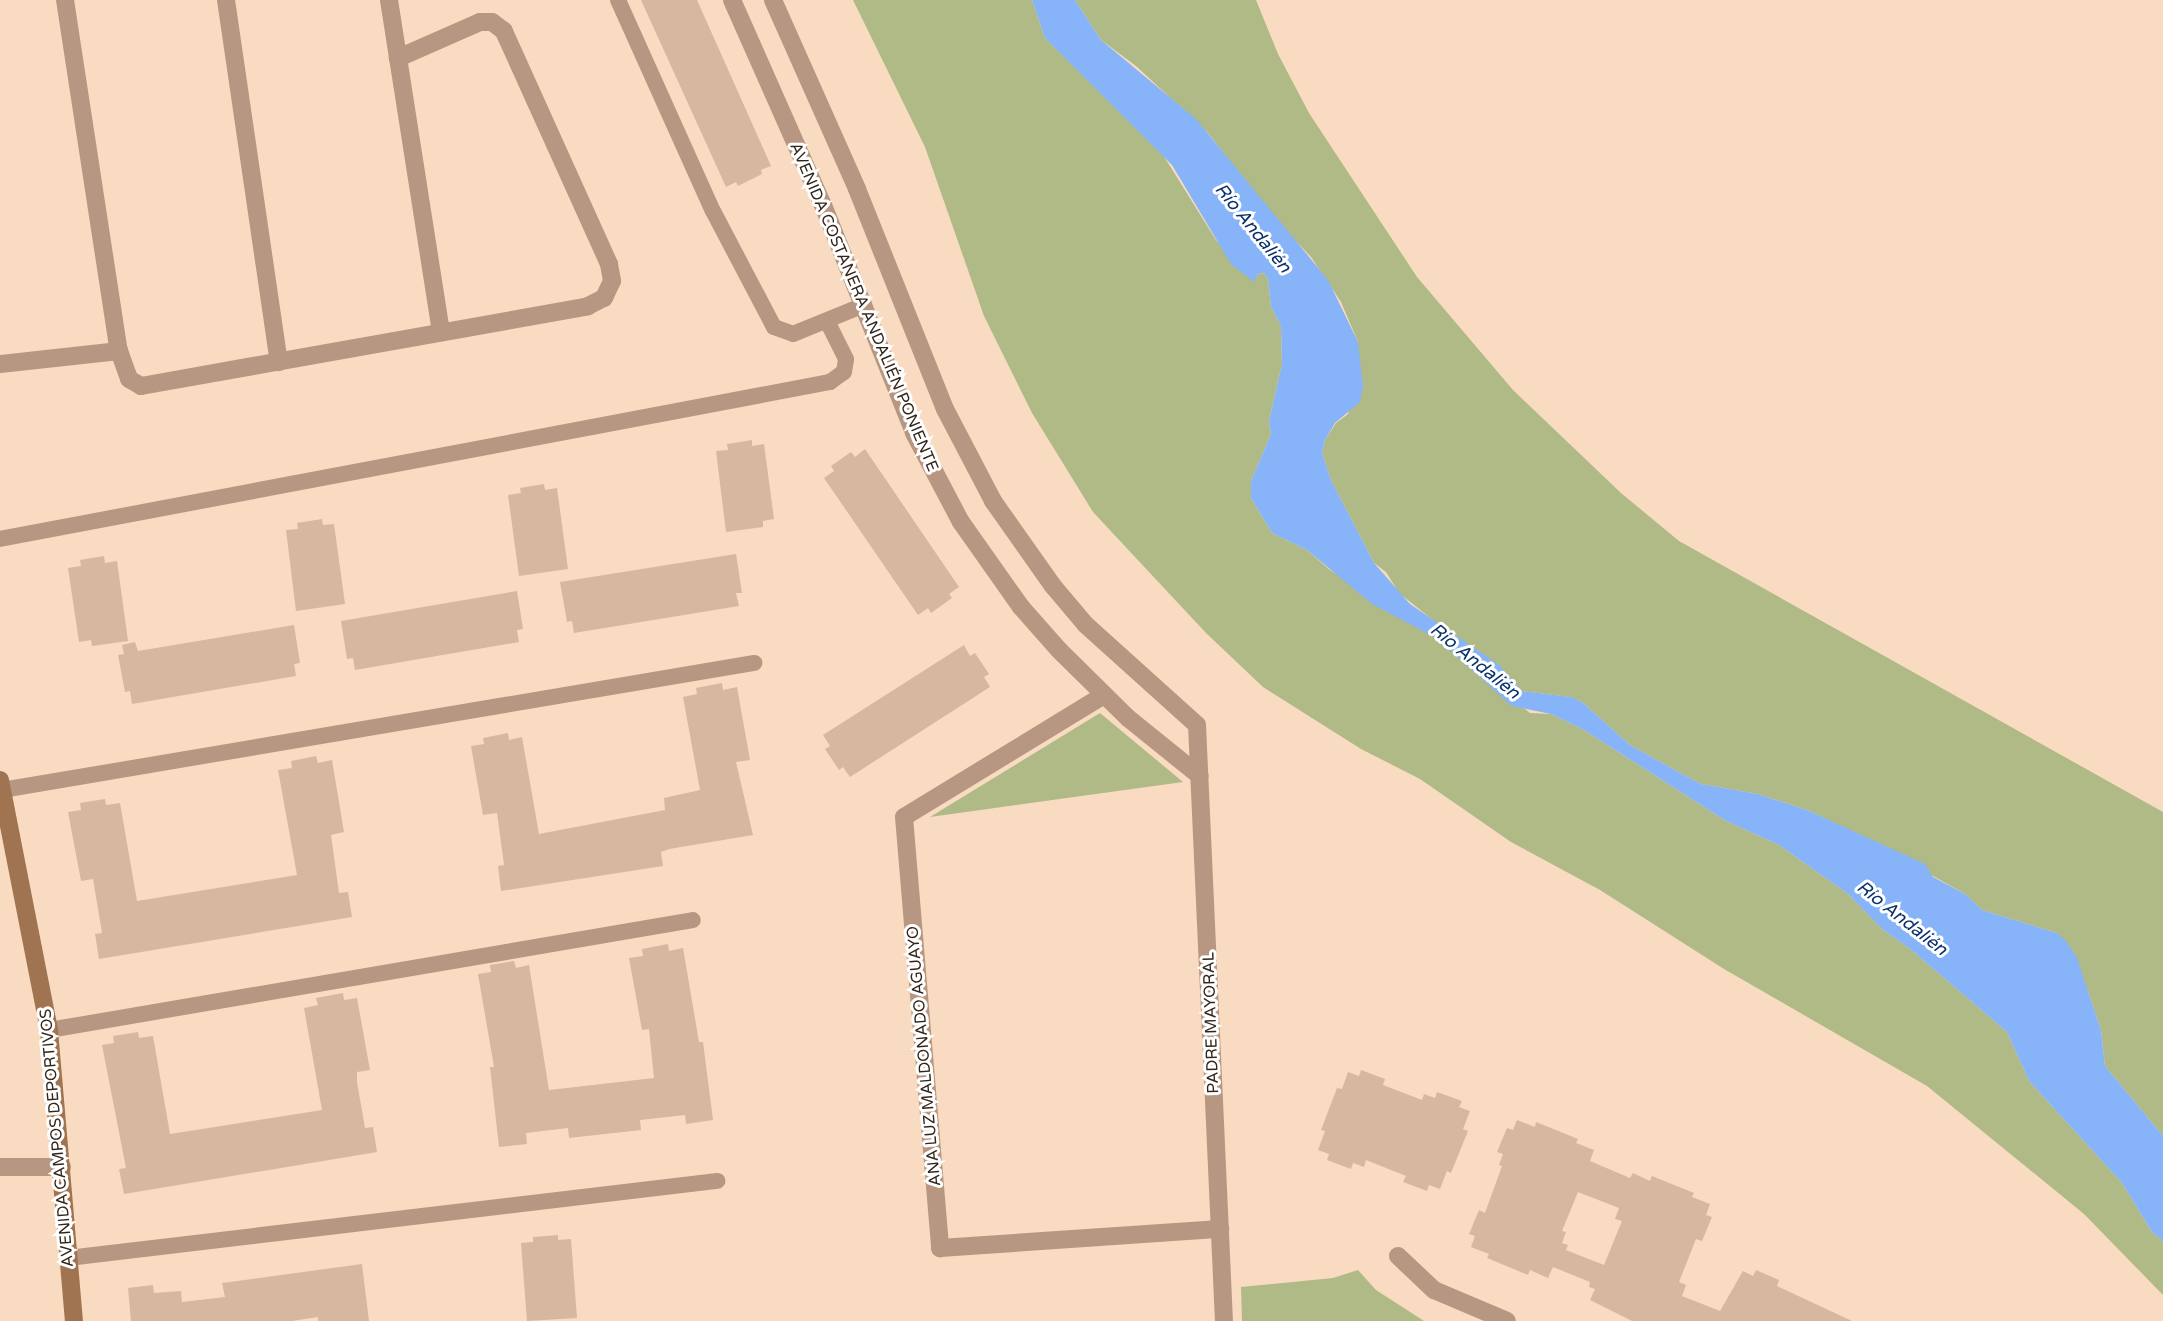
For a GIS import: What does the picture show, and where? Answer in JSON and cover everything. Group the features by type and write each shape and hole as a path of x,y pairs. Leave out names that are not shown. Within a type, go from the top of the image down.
{"street":[{"path":"65,0 119,351 129,379 149,387 597,303 610,290 612,272 499,26 480,22 398,58"},
{"path":"226,0 279,362"},
{"path":"389,0 441,332"},
{"name":"AVENIDA COSTANERA ANDALIÉN PONIENTE","path":"732,0 864,305 915,433 961,522 1021,607 1104,695 1200,776"},
{"name":"PADRE MAYORAL","path":"773,0 857,189 945,409 993,501 1053,586 1086,625 1197,725 1224,1321"},
{"path":"0,364 119,351"},
{"name":"ANA LUZ MALDONADO AGUAYO","path":"1104,695 904,817 940,1248 1220,1228"},
{"name":"AVENIDA CAMPOS DEPORTIVOS","path":"1,785 49,1030 74,1321"},
{"path":"0,1167 62,1167"},
{"path":"1398,1256 1434,1290 1506,1321"}],"lane":[{"path":"618,0 673,129 768,318 780,331 793,334 864,305"},
{"path":"0,539 830,382 844,372 846,359 827,321"},
{"path":"1,785 754,663"},
{"path":"49,1030 693,920"},
{"path":"68,1258 717,1181"}],"green space":[{"path":"853,0 1032,0 1045,38 1160,150 1216,240 1254,281 1258,274 1264,273 1268,279 1271,307 1281,326 1282,364 1269,421 1271,434 1251,481 1251,498 1272,533 1307,550 1330,570 1436,638 1530,713 1551,714 1584,730 1726,821 1779,845 1848,894 1883,930 1909,948 2007,1032 2029,1081 2122,1183 2152,1232 2163,1241 2163,1295 2084,1214 1927,1086 1724,969 1600,890 1511,842 1420,779 1361,749 1263,687 1206,633 1093,512 1032,413 984,316 925,147"},
{"path":"1075,0 1256,0 1278,54 1309,113 1417,277 1513,390 1621,493 1679,541 2163,812 2163,1136 2105,1066 2101,1030 2088,991 2057,933 1982,910 1965,894 1860,835 1807,810 1758,794 1701,784 1630,745 1582,702 1570,697 1522,691 1399,593 1386,572 1374,563 1331,480 1322,453 1325,440 1336,423 1348,414 1358,342 1341,302 1311,257 1275,219 1208,133 1136,66 1101,40"},
{"path":"1100,713 1183,782 930,817"},
{"path":"1358,1270 1376,1290 1424,1321 1242,1321 1241,1287 1333,1278"}],"water":[{"name":"Río Andalién","path":"1032,0 1075,0 1101,40 1196,119 1328,280 1358,342 1363,386 1360,402 1335,423 1325,440 1322,453 1331,480 1374,563 1410,604 1499,665 1522,691 1571,697 1582,702 1630,745 1701,784 1758,794 1807,810 1925,864 1933,877 1965,894 1982,910 2057,933 2066,941 2077,958 2101,1030 2105,1066 2163,1136 2163,1241 2152,1232 2122,1183 2029,1081 2007,1032 1909,948 1883,930 1848,894 1779,845 1726,821 1584,730 1551,714 1512,706 1436,638 1372,604 1307,550 1272,533 1251,498 1251,481 1271,434 1269,421 1282,364 1281,326 1271,307 1268,279 1264,273 1258,274 1254,282 1231,264 1172,165 1045,38"}],"building":[{"path":"641,0 697,0 771,166 761,170 762,174 738,186 736,182 726,187"},
{"path":"752,440 752,446 764,444 774,519 763,521 763,527 726,532 716,451 728,450 727,444"},
{"path":"865,449 959,587 949,594 952,598 931,613 928,608 918,615 824,478 834,471 831,466 851,452 855,457"},
{"path":"544,484 545,490 557,488 568,569 519,576 508,495 521,493 520,488"},
{"path":"322,519 323,525 334,524 345,604 296,611 286,530 298,529 297,523"},
{"path":"736,554 742,593 736,593 739,606 574,633 572,621 567,622 560,582"},
{"path":"104,556 105,563 117,561 128,641 92,646 91,640 79,642 68,568 81,566 80,560"},
{"path":"517,591 523,629 517,630 519,642 355,670 353,658 347,659 341,621"},
{"path":"294,625 300,663 294,664 296,676 132,704 130,691 125,692 118,655 124,654 122,645 135,642 138,651"},
{"path":"964,645 970,656 975,653 989,674 984,677 990,687 850,777 843,767 839,770 825,749 830,746 823,735"},
{"path":"722,683 723,690 737,687 750,760 736,762 753,835 669,849 661,852 663,866 501,891 498,866 504,865 497,813 483,815 471,746 484,744 483,738 508,733 509,740 522,737 539,834 665,810 664,798 700,790 683,697 697,694 696,688"},
{"path":"316,756 318,763 332,760 344,832 331,835 339,893 348,892 352,917 99,959 95,934 102,933 93,879 81,881 68,812 81,810 80,803 105,799 106,805 120,803 137,901 297,875 278,770 292,768 291,761"},
{"path":"668,944 669,951 683,948 699,1042 703,1042 713,1120 686,1124 685,1115 640,1120 641,1130 569,1138 568,1128 526,1133 527,1144 499,1147 490,1067 494,1067 478,974 491,972 490,965 514,961 516,968 529,965 549,1090 654,1078 649,1029 642,1030 629,958 643,956 642,949"},
{"path":"343,993 344,1000 357,998 370,1070 357,1072 357,1082 365,1128 373,1127 377,1152 124,1194 119,1169 126,1168 102,1045 114,1043 113,1036 138,1032 139,1038 153,1036 170,1134 322,1110 304,1008 318,1005 316,998"},
{"path":"1361,1070 1385,1079 1383,1085 1422,1100 1424,1094 1435,1098 1437,1092 1462,1101 1459,1107 1470,1111 1463,1129 1468,1131 1451,1173 1447,1171 1440,1189 1429,1185 1427,1191 1403,1182 1406,1176 1366,1160 1364,1167 1353,1163 1351,1169 1327,1160 1329,1154 1318,1150 1325,1131 1321,1130 1337,1088 1342,1089 1348,1072 1359,1076"},
{"path":"1517,1120 1535,1127 1536,1122 1578,1139 1576,1143 1594,1150 1590,1161 1630,1178 1633,1173 1650,1181 1652,1176 1694,1193 1692,1197 1710,1204 1706,1215 1712,1217 1702,1241 1696,1239 1679,1282 1686,1285 1682,1296 1720,1311 1743,1271 1753,1276 1756,1270 1779,1280 1777,1286 1852,1321 1632,1321 1590,1300 1595,1289 1589,1287 1590,1282 1553,1267 1548,1278 1530,1270 1528,1275 1487,1258 1489,1254 1471,1247 1475,1236 1469,1234 1479,1210 1485,1213 1502,1166 1499,1165 1503,1154 1497,1152 1507,1128 1513,1130","holes":["1578,1192 1619,1208 1615,1219 1622,1221 1604,1265 1566,1250 1568,1245 1562,1243 1566,1232 1562,1231"]},
{"path":"558,1235 558,1240 571,1239 577,1318 527,1321 521,1243 533,1242 533,1237"},
{"path":"362,1264 369,1321 318,1321 318,1317 292,1321 131,1321 128,1288 153,1285 154,1293 181,1291 182,1302 225,1297 222,1283"}]}
